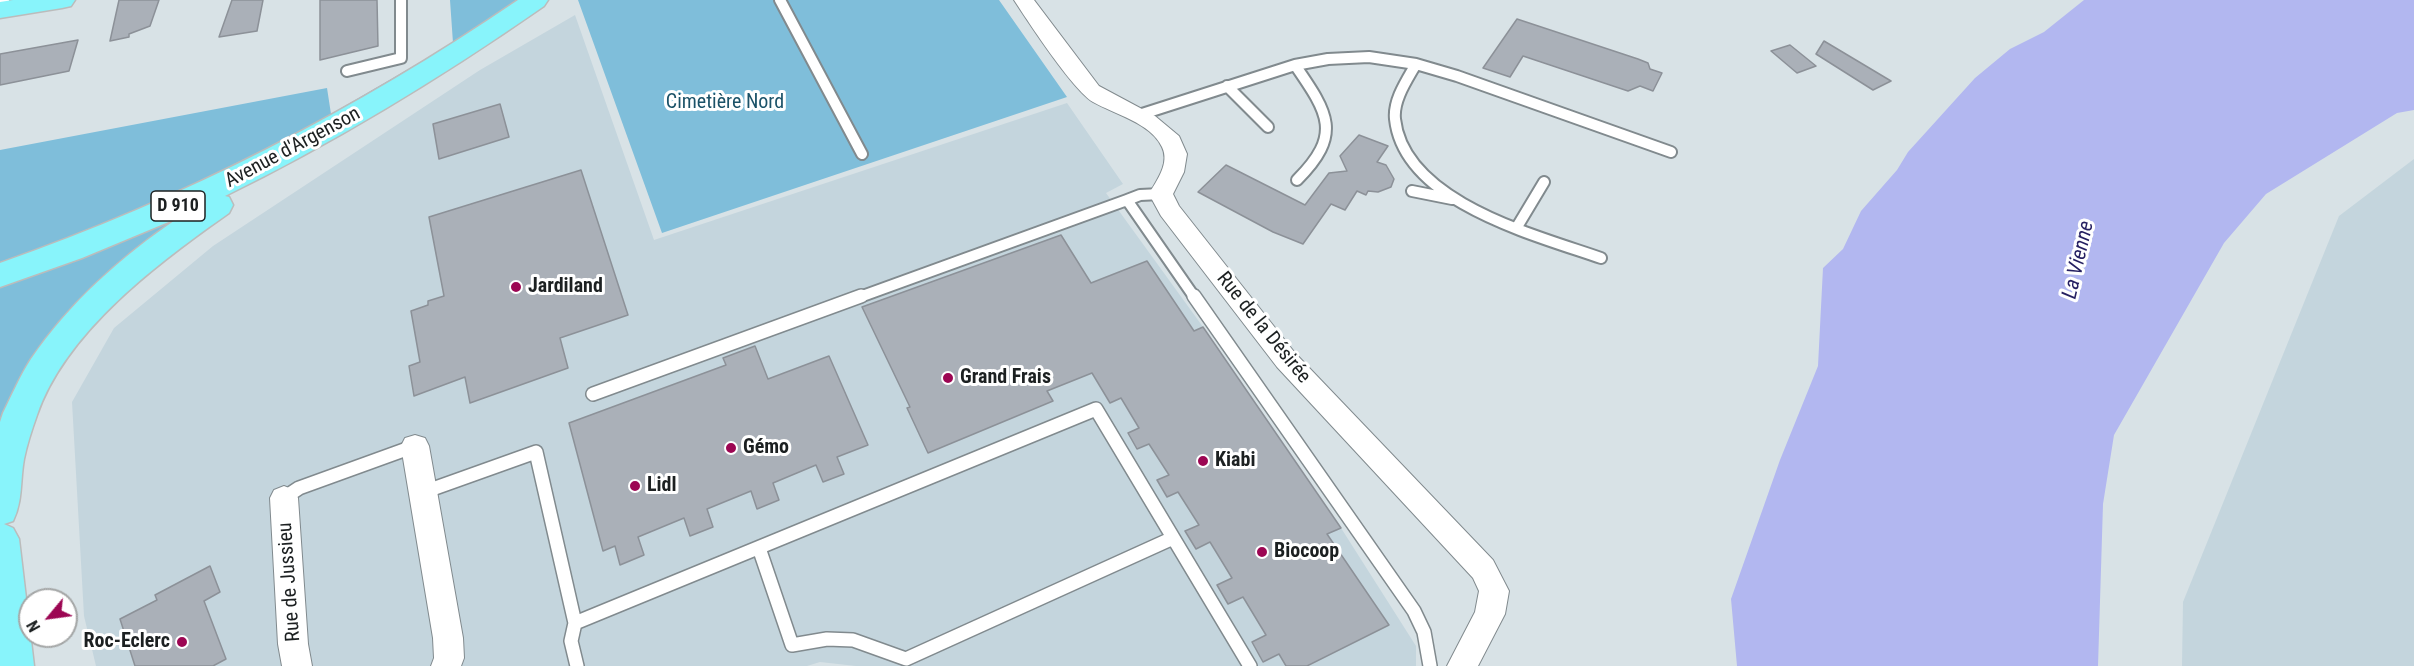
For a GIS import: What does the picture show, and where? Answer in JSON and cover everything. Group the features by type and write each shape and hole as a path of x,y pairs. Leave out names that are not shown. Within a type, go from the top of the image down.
{"main road":[{"path":"1,2 39,0"},
{"path":"0,10 62,0"},
{"name":"Avenue d'Argenson","path":"0,275 89,243 184,204 347,120 424,75 535,0"},
{"path":"0,510 6,460 15,425 28,393 50,356 74,326 121,278 155,250 216,206 347,120"},
{"path":"0,539 14,666"}],"street":[{"path":"1024,0 1091,91 1100,98 1139,116 1163,133 1174,150 1175,168 1161,194"},
{"name":"Rue de la Désirée","path":"1161,194 1169,210 1286,360 1483,568 1494,591 1490,614 1462,666"},
{"path":"415,446 448,638 449,658 446,666"},
{"name":"Rue de Jussieu","path":"284,498 293,644 297,666"}],"lane":[{"path":"347,71 401,58 401,0"},
{"path":"780,0 862,154"},
{"path":"1139,116 1295,65 1352,57 1388,59 1416,64 1521,97 1671,152"},
{"path":"1416,64 1403,87 1397,106 1395,119 1398,133 1409,158 1419,170 1454,199"},
{"path":"1295,65 1314,92 1327,128 1325,148 1320,157 1297,180"},
{"path":"1227,86 1268,127"},
{"path":"1517,227 1544,182"},
{"path":"1412,191 1454,199 1517,227 1601,258"},
{"path":"594,394 1140,195 1161,194"},
{"path":"1127,201 1414,610 1424,632 1430,666"},
{"path":"575,623 1096,409 1250,666"},
{"path":"284,498 299,488 415,446"},
{"path":"424,492 536,452 575,623 571,641 577,666"},
{"path":"759,548 792,645 837,639 864,642 894,657 906,659 1173,538"}],"shaded area":[{"path":"575,15 654,240 1067,103 1123,184 1106,193 1203,327 1341,528 1416,646 1416,666 856,666 820,662 807,666 96,666 84,616 72,402 114,328 213,246 480,70"},
{"path":"2414,159 2414,666 2182,666 2183,602 2339,216"}],"green space":[{"path":"450,0 522,0 493,21 270,155 0,271 0,150 327,88 331,114 453,43"},
{"name":"Cimetière Nord","path":"578,0 999,0 1067,97 662,233"},
{"path":"199,201 128,264 0,445 0,279"}],"water":[{"name":"La Vienne","path":"2084,0 2414,0 2414,110 2397,113 2266,194 2224,243 2114,435 2103,504 2098,666 1737,666 1731,599 1780,460 1818,366 1823,268 1843,249 1861,211 1897,170 1908,152 1975,78 2010,49 2044,32"}],"building":[{"path":"119,0 159,0 150,26 129,34 129,37 110,41"},
{"path":"232,0 263,0 257,31 219,37"},
{"path":"320,0 377,0 378,46 320,60"},
{"path":"1517,19 1638,59 1648,63 1650,69 1662,73 1653,91 1640,86 1628,91 1523,56 1510,77 1483,68"},
{"path":"78,40 69,71 0,85 0,54"},
{"path":"1824,41 1891,81 1873,90 1816,54"},
{"path":"1790,45 1816,66 1797,73 1771,51"},
{"path":"500,104 509,137 439,159 433,124"},
{"path":"1359,135 1388,146 1377,162 1386,165 1394,179 1391,187 1378,192 1368,191 1366,195 1357,191 1345,210 1331,204 1303,244 1273,232 1198,192 1226,165 1305,205 1329,173 1347,171 1340,156"},
{"path":"581,170 628,315 560,338 568,368 470,403 465,377 414,396 409,366 420,362 411,311 428,305 428,301 444,296 429,217"},
{"path":"1061,235 1091,283 1147,261 1194,331 1203,327 1341,528 1327,534 1389,625 1307,666 1286,666 1279,654 1263,662 1252,642 1266,635 1243,597 1228,604 1217,585 1232,578 1210,542 1196,549 1185,531 1199,525 1178,492 1167,497 1157,480 1169,475 1149,444 1137,449 1128,433 1139,428 1121,398 1110,403 1092,373 1047,391 1053,401 928,453 907,408 910,407 862,307"},
{"path":"755,346 768,379 829,356 868,445 837,457 844,474 823,482 816,465 773,483 779,500 757,509 751,491 707,509 713,527 690,536 684,518 638,537 644,555 620,565 615,546 603,551 569,423 726,365 723,358"},
{"path":"210,566 220,592 204,601 226,659 213,666 135,666 120,619 157,600 155,595"}],"place":[{"name":"Jardiland","path":"516,287"},
{"name":"Grand Frais","path":"948,378"},
{"name":"Gémo","path":"731,448"},
{"name":"Kiabi","path":"1203,461"},
{"name":"Lidl","path":"635,486"},
{"name":"Biocoop","path":"1262,552"},
{"name":"Roc-Eclerc","path":"182,642"}]}
